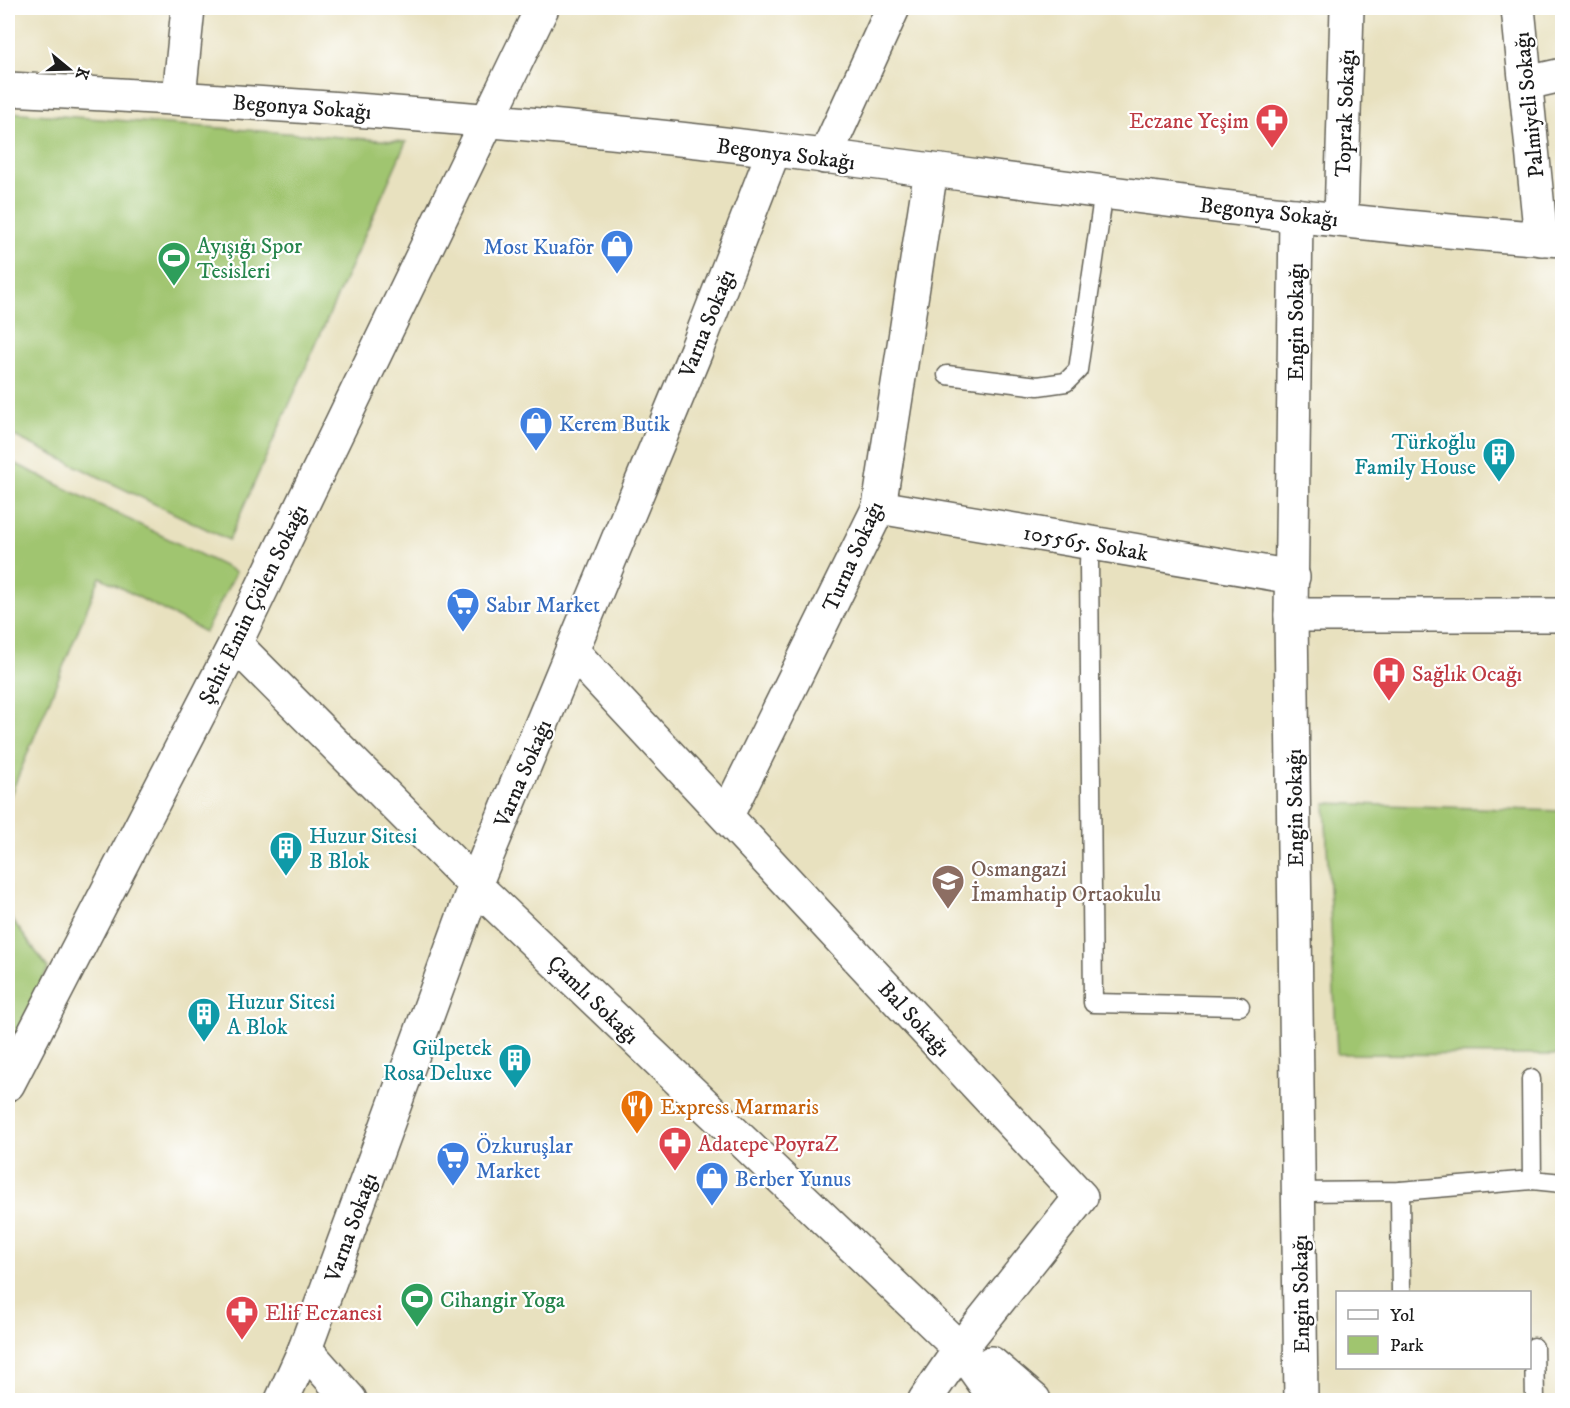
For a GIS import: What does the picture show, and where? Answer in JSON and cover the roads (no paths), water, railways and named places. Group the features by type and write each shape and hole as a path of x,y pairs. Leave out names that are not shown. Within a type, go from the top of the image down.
{"street":[{"path":"179,97 188,8"},
{"name":"Şehit Emin Çölen Sokağı","path":"8,1084 235,644 542,8"},
{"path":"825,157 892,8"},
{"name":"Toprak Sokağı","path":"1341,219 1347,8"},
{"name":"Palmiyeli Sokağı","path":"1518,8 1527,82 1552,240"},
{"path":"1527,82 1563,75"},
{"name":"Begonya Sokağı","path":"8,89 179,97 488,120 774,150 1296,215 1552,240"},
{"name":"Varna Sokağı","path":"282,1401 305,1349 475,885 696,351 774,150"},
{"name":"Turna Sokağı","path":"727,815 879,507 931,170"},
{"name":"Engin Sokağı","path":"1296,215 1291,615 1301,1401"},
{"name":"105565. Sokak","path":"879,507 1293,577"},
{"path":"1291,615 1563,615"},
{"name":"Çamlı Sokağı","path":"235,644 475,885 960,1349 985,1384 1003,1401"},
{"name":"Bal Sokağı","path":"573,652 1081,1197 960,1349 925,1401"},
{"path":"305,1349 350,1401"},
{"name":"Çamlı Sokağı","path":"960,1349 995,1365 1034,1401"}],"lane":[{"path":"947,375 1038,386 1066,382 1078,370 1104,191"},
{"path":"1090,543 1089,779 1093,1003 1240,1006"},
{"path":"1531,1079 1532,1180"},
{"path":"1298,1192 1400,1191 1532,1180 1563,1182"},
{"path":"1400,1191 1401,1291"},
{"path":"1534,1347 1535,1401"}],"place":[{"name":"Eczane Yeşim","path":"1272,149"},
{"name":"Most Kuaför","path":"617,275"},
{"name":"Ayışığı Spor Tesisleri","path":"174,287"},
{"name":"Kerem Butik","path":"536,452"},
{"name":"Türkoğlu Family House","path":"1499,483"},
{"name":"Sabır Market","path":"463,633"},
{"name":"Sağlık Ocağı","path":"1389,702"},
{"name":"Huzur Sitesi B Blok","path":"286,877"},
{"name":"Osmangazi İmamhatip Ortaokulu","path":"948,910"},
{"name":"Huzur Sitesi A Blok","path":"204,1043"},
{"name":"Gülpetek Rosa Deluxe","path":"515,1089"},
{"name":"Express Marmaris","path":"637,1135"},
{"name":"Adatepe PoyraZ","path":"675,1172"},
{"name":"Özkuruşlar Market","path":"453,1187"},
{"name":"Berber Yunus","path":"712,1207"},
{"name":"Cihangir Yoga","path":"417,1328"},
{"name":"Elif Eczanesi","path":"242,1341"}]}
